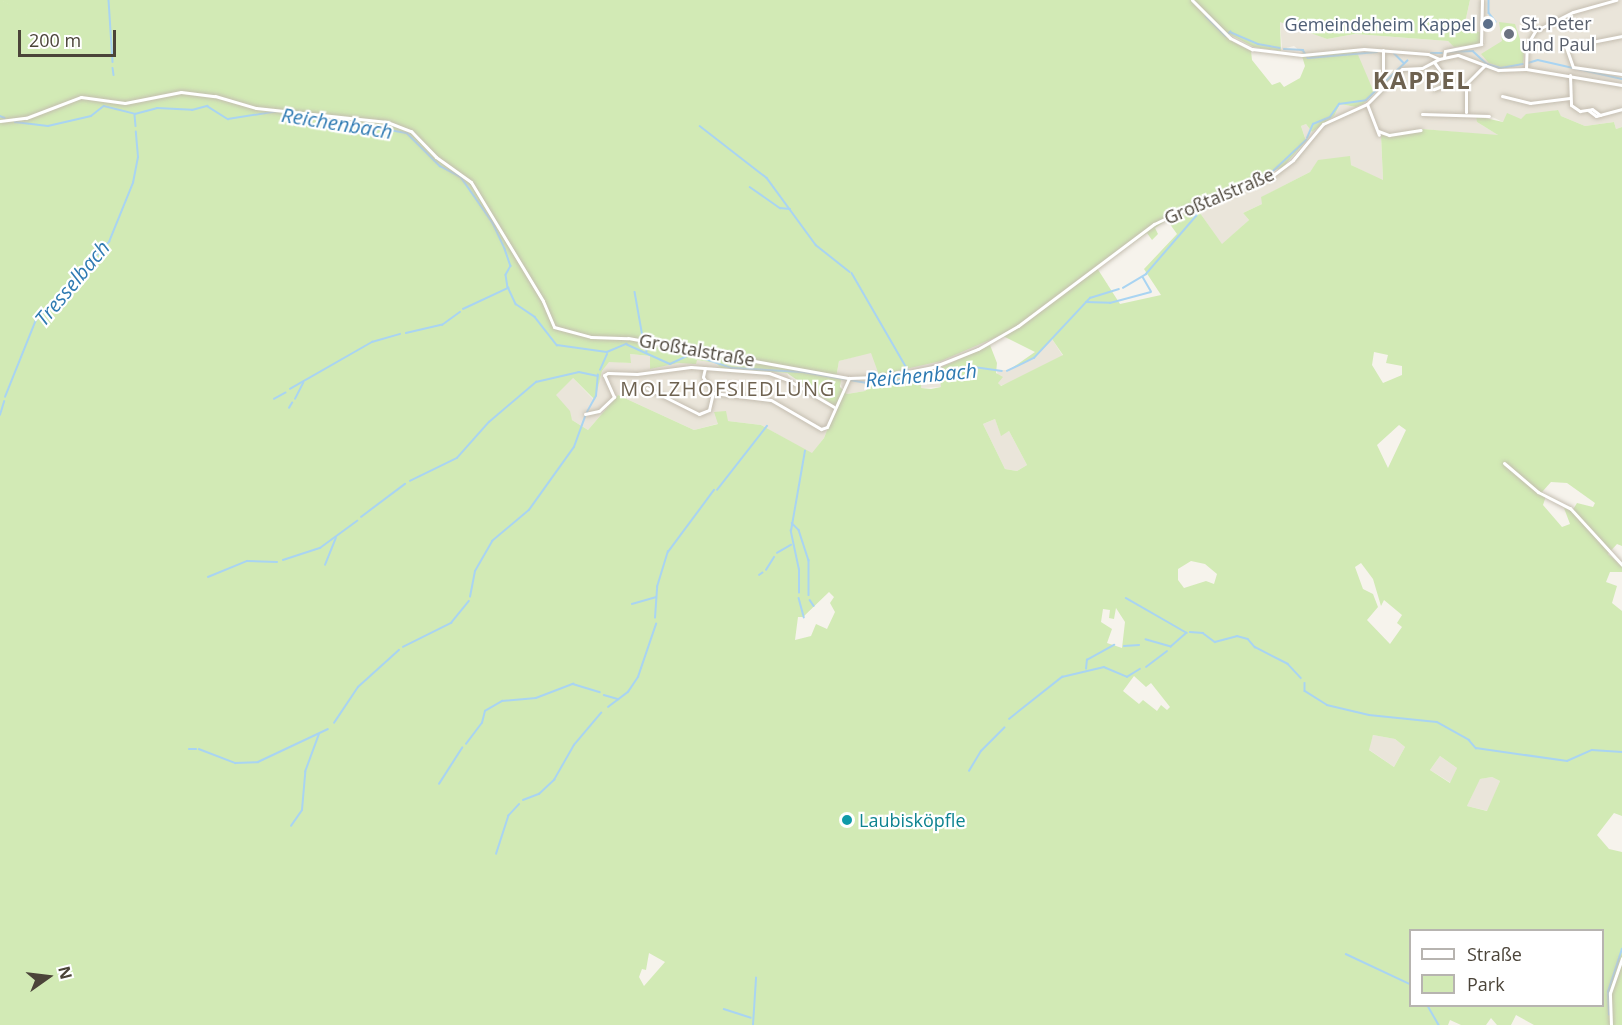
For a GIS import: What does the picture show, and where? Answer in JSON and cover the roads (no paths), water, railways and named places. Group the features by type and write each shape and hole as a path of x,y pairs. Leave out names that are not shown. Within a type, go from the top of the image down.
{"street":[{"path":"1192,0 1230,38 1252,49 1304,55 1383,50 1438,59"},
{"path":"1445,55 1481,44 1482,0"},
{"path":"1526,66 1529,38 1540,27 1616,0"},
{"path":"1622,36 1566,47 1573,67 1622,74"},
{"path":"1383,50 1383,73"},
{"name":"Großtalstraße","path":"0,121 26,118 81,97 125,103 181,92 215,96 256,108 387,122 411,131 436,157 471,182 543,301 554,327 591,337 628,338 849,378 912,372 978,349 1018,326 1129,239 1197,203 1272,176 1293,160 1323,124 1367,104 1398,71 1434,62 1445,55 1463,56 1498,70 1526,66 1622,84"},
{"path":"1434,62 1442,73 1442,86 1434,89"},
{"path":"1466,113 1466,84 1485,65"},
{"path":"1570,75 1571,105 1580,111 1588,110 1600,115 1622,109"},
{"path":"1502,96 1530,102 1570,98"},
{"path":"1367,104 1379,133 1389,135 1421,130"},
{"path":"1422,114 1466,113 1489,116"},
{"path":"585,414 599,411 614,397 604,375 608,373 705,368 776,375 834,407"},
{"path":"647,388 699,414 709,410 713,393 703,377 705,368"},
{"path":"713,393 771,400 821,429 827,427 834,407 849,378"},
{"path":"1504,463 1538,492 1570,508 1622,565"},
{"path":"1611,1025 1610,993 1622,958"}],"waterway":[{"path":"109,0 113,62"},
{"path":"1489,0 1489,13 1496,22"},
{"path":"1206,16 1226,36 1230,32 1258,44 1280,48"},
{"path":"1284,49 1303,50 1308,58 1377,52"},
{"name":"Reichenbach","path":"1447,52 1473,51 1487,64 1501,68 1523,64"},
{"path":"1394,53 1403,62"},
{"name":"Reichenbach","path":"1431,53 1442,53"},
{"name":"Reichenbach","path":"1528,63 1538,60 1622,79"},
{"name":"Reichenbach","path":"1307,138 1313,124 1330,117 1339,104 1366,100 1407,61"},
{"path":"113,68 114,75"},
{"name":"Reichenbach","path":"15,122 48,126 91,116 104,106 135,114 157,108 192,110 207,106 228,119 279,111"},
{"name":"Tresselbach","path":"135,115 136,126"},
{"name":"Reichenbach","path":"305,115 407,133 440,166 461,177 493,223 505,249 511,266 506,275 508,287 516,304 535,317 557,345 607,352 626,344 670,364 691,354 732,368 803,372 873,384 974,367 1002,371"},
{"name":"Reichenbach","path":"0,116 5,118"},
{"path":"700,126 767,178 816,245 850,272"},
{"name":"Tresselbach","path":"5,397 36,320 109,242 133,183 138,157 136,132"},
{"name":"Reichenbach","path":"1202,200 1272,172 1306,140"},
{"path":"750,187 780,208 790,209"},
{"name":"Reichenbach","path":"1123,288 1146,274 1196,216 1200,204"},
{"path":"852,273 908,370"},
{"name":"Reichenbach","path":"1086,302 1110,303 1151,292 1143,278"},
{"path":"463,309 508,288"},
{"name":"Reichenbach","path":"1007,371 1034,358 1090,298 1119,289"},
{"path":"635,292 643,337"},
{"path":"406,333 442,325 460,312"},
{"path":"290,389 372,342 400,334"},
{"path":"645,344 647,352"},
{"path":"600,370 607,354"},
{"path":"410,481 457,458 489,422 536,382 579,372 598,376"},
{"path":"587,412 596,396 598,375"},
{"path":"295,399 303,383"},
{"path":"274,399 285,393"},
{"name":"Tresselbach","path":"0,415 4,402"},
{"path":"289,408 292,403"},
{"path":"470,597 475,571 492,541 529,510 574,447 585,416"},
{"path":"717,490 767,426"},
{"path":"799,593 799,570 791,531 805,451"},
{"path":"361,517 405,484"},
{"path":"655,618 657,587 668,552 714,490"},
{"path":"283,560 320,548 357,521"},
{"path":"792,523 799,530 809,560 809,595"},
{"path":"325,565 336,538"},
{"path":"777,553 791,545"},
{"path":"766,570 774,557"},
{"path":"208,577 247,561 277,562"},
{"path":"632,604 656,597"},
{"path":"799,598 804,617"},
{"path":"1126,598 1187,633 1171,647 1146,640"},
{"path":"810,600 814,606"},
{"path":"403,647 451,623 469,601"},
{"path":"608,707 628,692 638,677 656,624"},
{"path":"1190,632 1203,633 1215,642 1237,636 1248,639 1255,647 1288,664 1301,678"},
{"path":"1086,669 1087,660 1114,645"},
{"path":"1124,646 1139,645"},
{"path":"334,723 358,687 399,650"},
{"path":"1146,667 1167,651"},
{"path":"1009,719 1062,677 1104,667 1127,677 1140,669"},
{"path":"1305,683 1305,691 1327,705 1369,715 1437,722 1469,740 1476,748 1567,761 1592,750 1622,752"},
{"path":"466,744 482,723 485,711 502,701 536,698 573,684 600,692"},
{"path":"604,695 618,699"},
{"path":"523,800 539,794 554,780 574,745 601,713"},
{"path":"969,771 981,751 1004,728"},
{"path":"199,749 235,763 258,762 328,729"},
{"path":"291,826 302,810 305,772 319,734"},
{"path":"439,784 462,748"},
{"path":"189,749 196,749"},
{"path":"496,854 508,816 519,804"},
{"path":"1609,1015 1608,992 1622,949"},
{"path":"1346,954 1409,984"},
{"path":"753,1025 756,978"},
{"path":"1429,1007 1439,1025"},
{"path":"724,1009 751,1018"}],"place":[{"name":"Gemeindeheim Kappel","path":"1488,24"},
{"name":"St. Peter und Paul","path":"1509,34"},
{"name":"Laubisköpfle","path":"847,820"}],"district":[{"name":"KAPPEL","path":"1422,80"},
{"name":"MOLZHOFSIEDLUNG","path":"728,388"}]}
